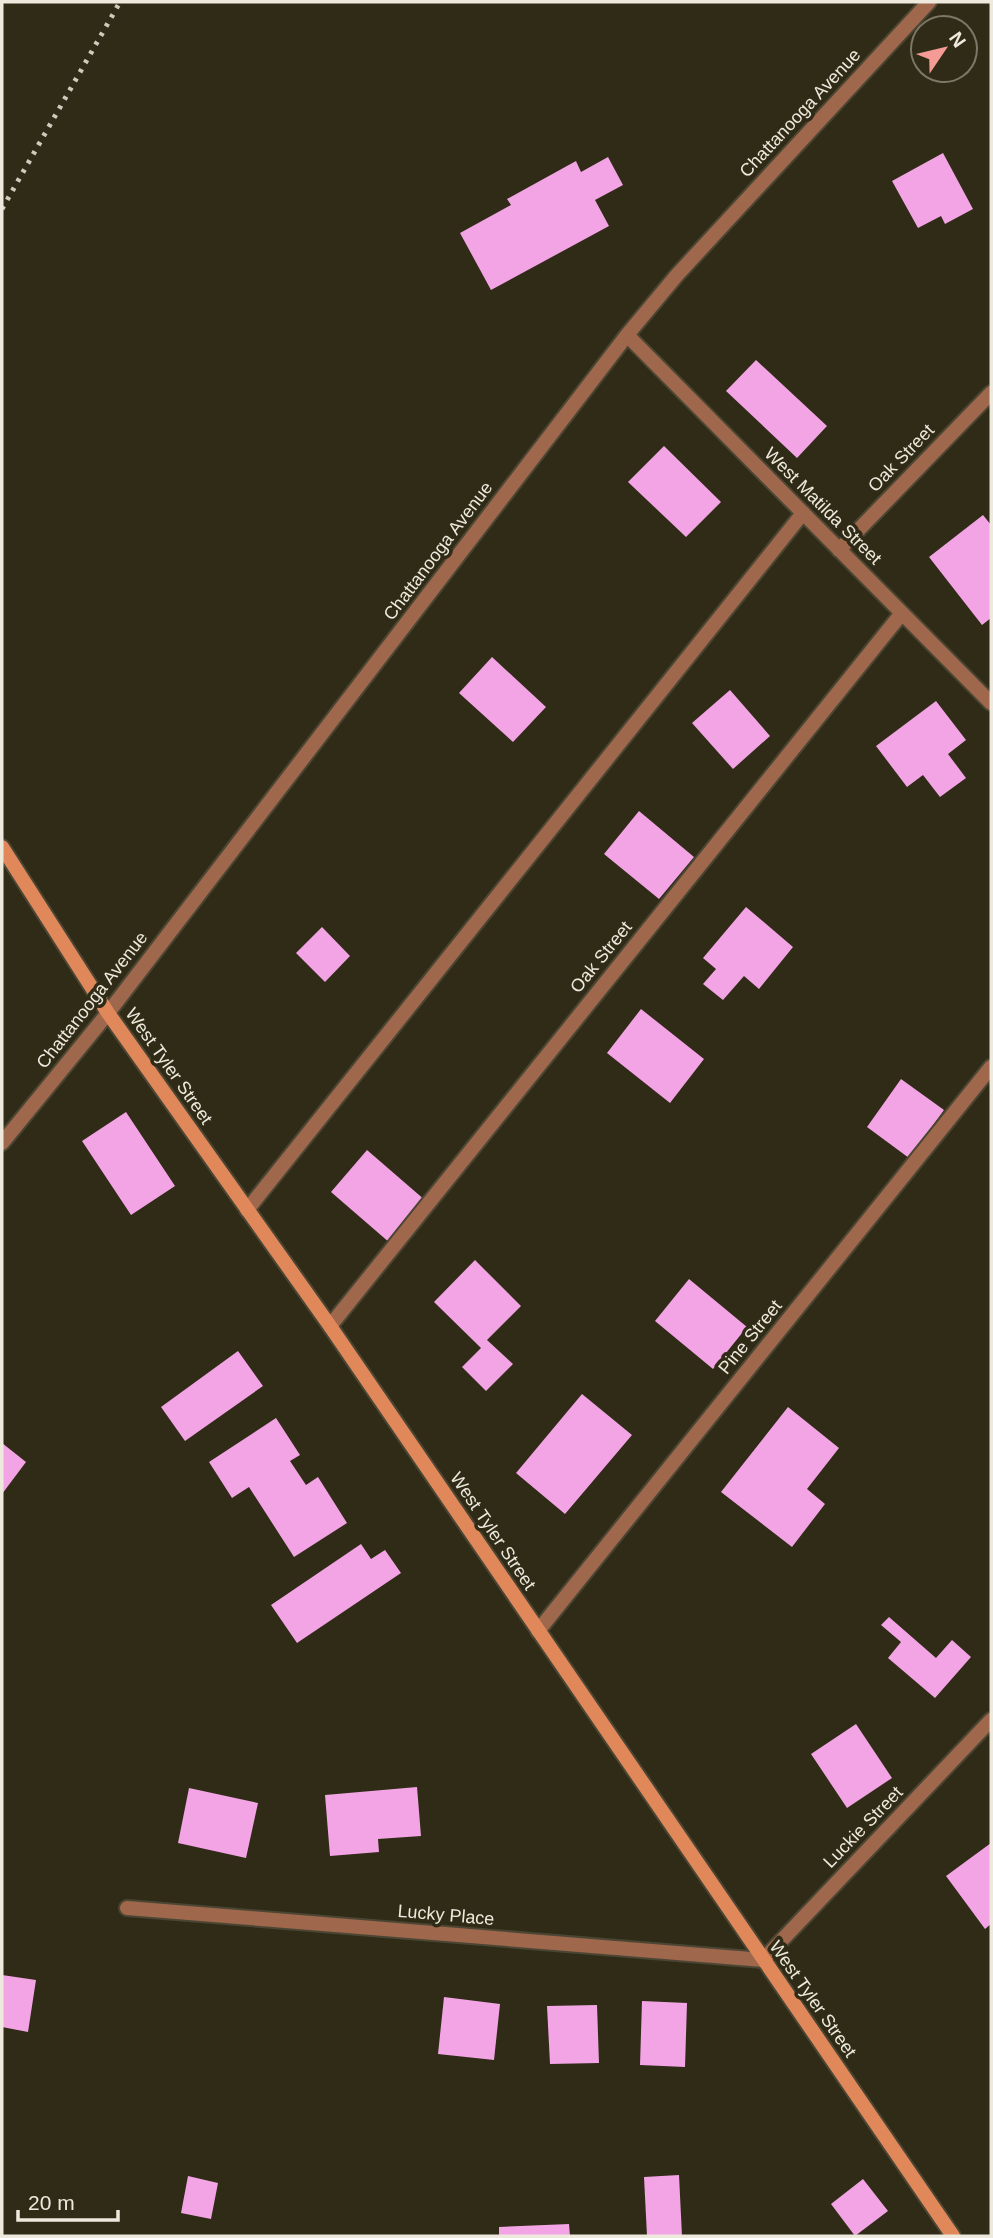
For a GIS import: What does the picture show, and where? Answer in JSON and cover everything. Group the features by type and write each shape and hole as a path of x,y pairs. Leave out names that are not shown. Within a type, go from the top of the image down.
{"street":[{"name":"Chattanooga Avenue","path":"2,1143 108,1013 627,335 677,275 929,2"},
{"name":"West Matilda Street","path":"627,335 991,703"},
{"name":"Oak Street","path":"839,550 991,393"},
{"path":"247,1210 803,513"},
{"name":"Oak Street","path":"330,1326 902,613"},
{"name":"West Tyler Street","path":"2,848 108,1013 330,1326 953,2236"},
{"name":"Pine Street","path":"538,1631 991,1068"},
{"name":"Luckie Street","path":"763,1960 991,1720"},
{"name":"Lucky Place","path":"127,1908 763,1960"}],"building":[{"path":"943,153 973,209 945,224 941,216 918,228 892,181"},
{"path":"608,157 623,185 595,200 609,226 491,290 460,233 511,205 507,199 576,161 581,172"},
{"path":"756,360 827,426 797,458 726,391"},
{"path":"664,446 721,502 686,537 628,482"},
{"path":"983,515 991,525 991,618 982,625 929,557"},
{"path":"492,657 546,707 513,742 459,693"},
{"path":"730,690 770,736 733,769 692,723"},
{"path":"936,701 966,740 948,754 966,778 940,797 923,775 907,787 876,746"},
{"path":"639,811 694,857 659,899 604,854"},
{"path":"746,907 793,947 759,989 744,976 723,1000 703,984 716,969 703,958"},
{"path":"322,927 350,956 325,982 296,953"},
{"path":"641,1009 704,1059 670,1103 607,1053"},
{"path":"901,1079 944,1110 909,1158 867,1127"},
{"path":"126,1112 175,1186 131,1215 82,1141"},
{"path":"367,1150 426,1201 390,1243 331,1192"},
{"path":"475,1260 521,1306 487,1340 513,1364 486,1391 462,1367 481,1348 434,1302"},
{"path":"689,1279 747,1327 713,1369 655,1321"},
{"path":"238,1351 263,1386 185,1441 161,1407"},
{"path":"582,1394 632,1435 565,1514 516,1473"},
{"path":"788,1407 839,1448 807,1489 825,1504 792,1547 721,1492"},
{"path":"276,1418 300,1455 290,1461 306,1485 318,1477 347,1523 294,1557 249,1487 232,1498 209,1462"},
{"path":"2,1443 26,1462 2,1494"},
{"path":"361,1544 371,1559 385,1550 401,1573 297,1643 271,1605"},
{"path":"889,1617 936,1658 952,1640 971,1657 935,1698 888,1658 901,1642 881,1625"},
{"path":"856,1724 892,1778 847,1808 811,1754"},
{"path":"417,1787 421,1836 378,1839 379,1852 330,1856 325,1795"},
{"path":"189,1788 258,1803 246,1858 178,1843"},
{"path":"991,1843 991,1924 985,1929 946,1876"},
{"path":"2,1975 36,1980 28,2032 2,2027"},
{"path":"444,1997 500,2004 494,2060 438,2054"},
{"path":"642,2001 687,2003 685,2067 640,2065"},
{"path":"597,2005 599,2063 550,2064 547,2006"},
{"path":"679,2175 682,2236 647,2236 644,2177"},
{"path":"188,2176 218,2183 211,2219 181,2213"},
{"path":"863,2179 888,2211 855,2236 831,2204"},
{"path":"569,2224 570,2236 499,2236 499,2227"}],"railway":[{"path":"2,209 120,2"}]}
